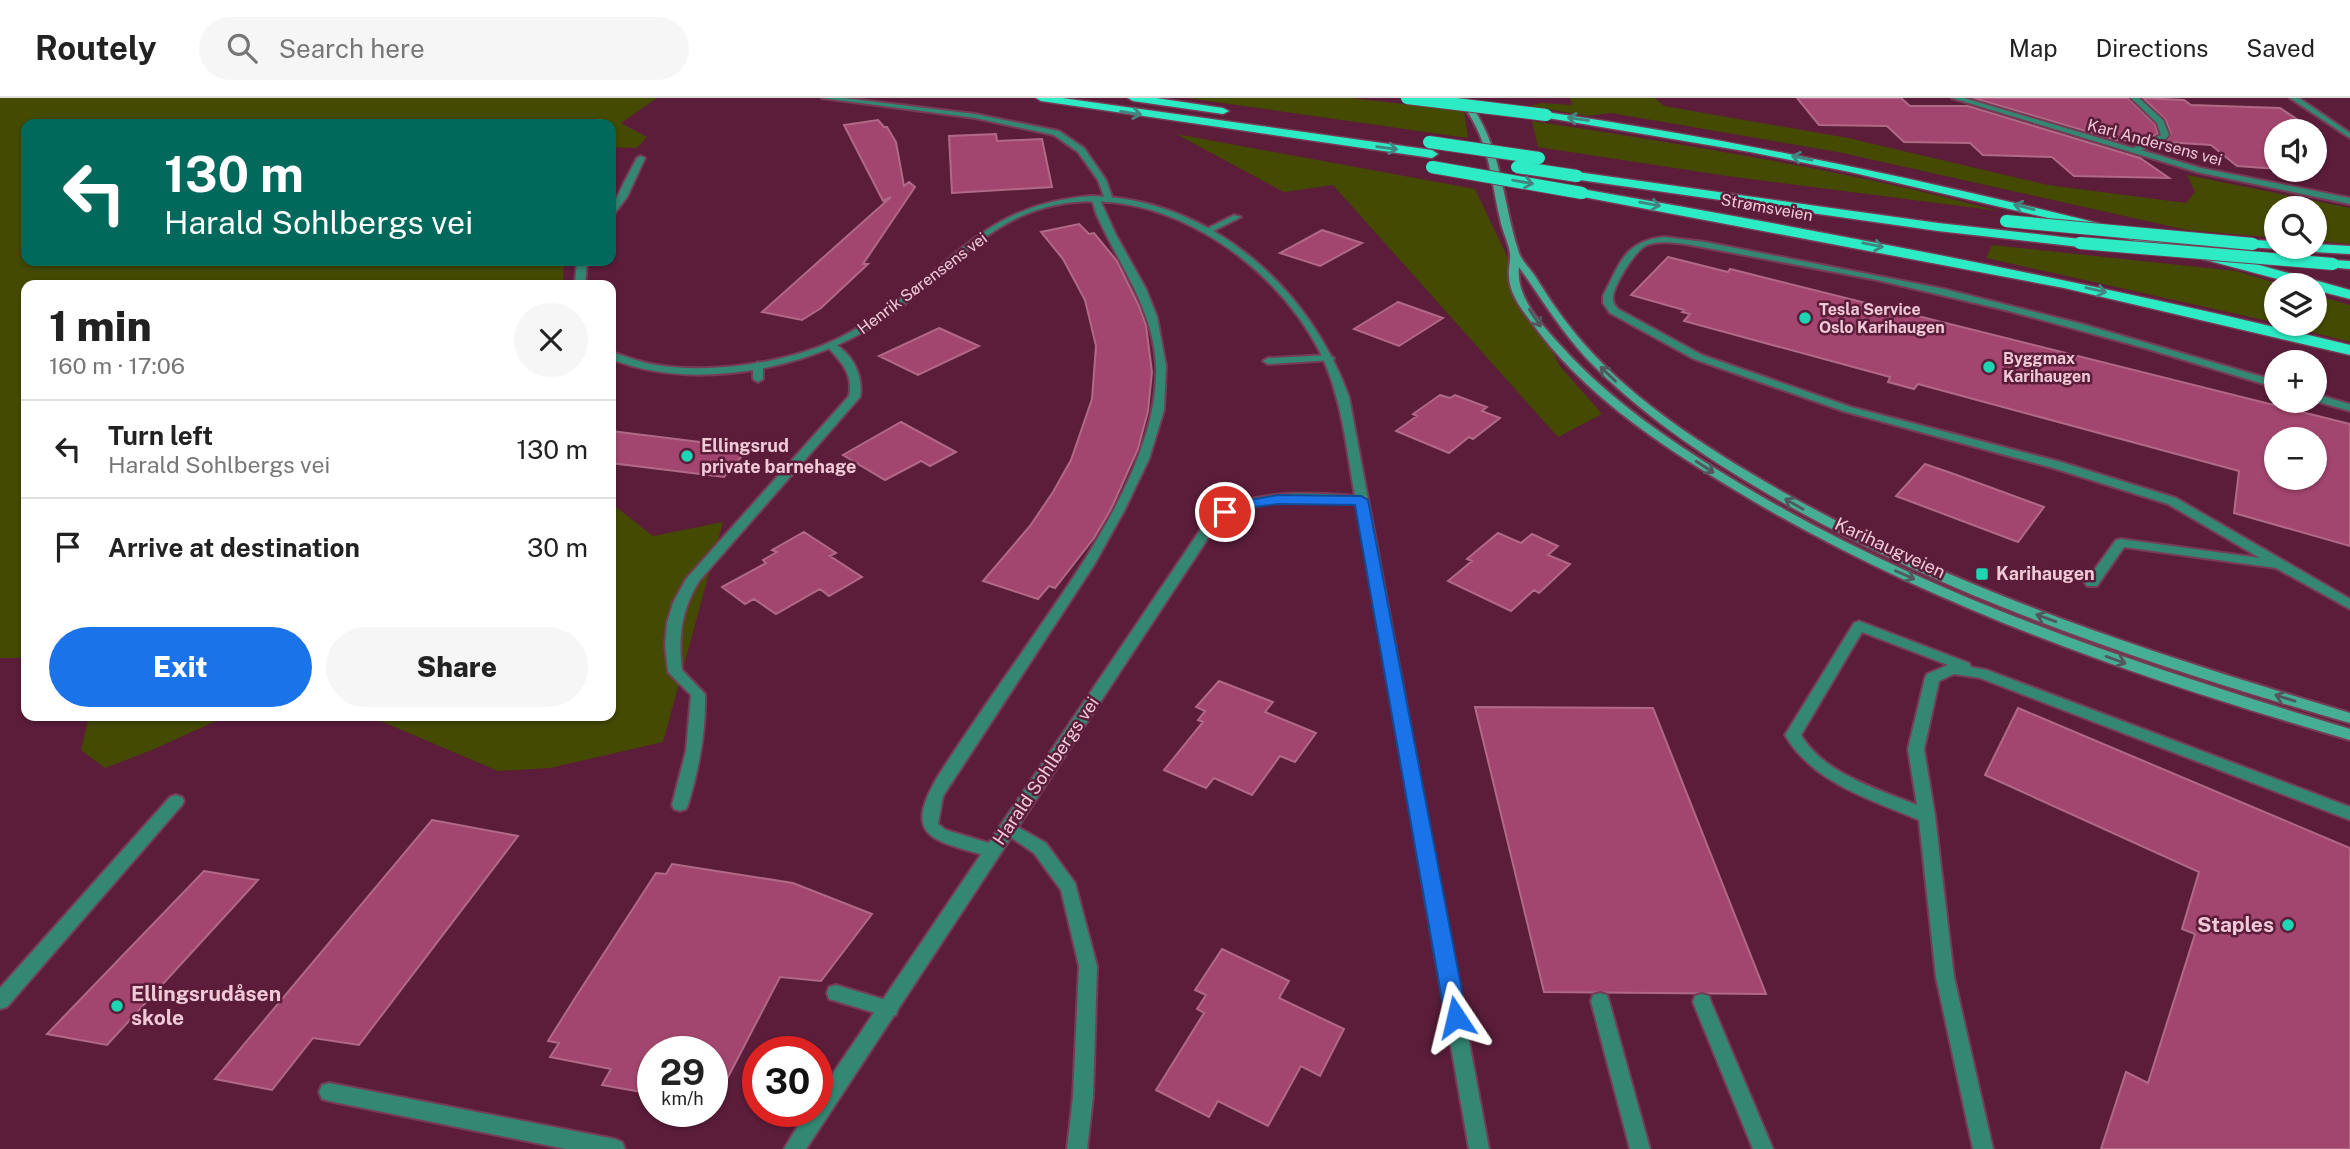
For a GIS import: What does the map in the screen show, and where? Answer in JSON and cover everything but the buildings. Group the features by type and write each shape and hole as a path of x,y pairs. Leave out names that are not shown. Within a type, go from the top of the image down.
{"highway":[{"name":"Strømsveien","path":"1041,98 1431,154 1582,193 1966,263 2186,310 2350,350"},
{"path":"1133,98 1236,113"},
{"path":"1406,98 1659,132 1879,173 2168,244 2350,295"},
{"path":"1366,132 1431,154 1925,225 2080,243 2350,265"},
{"path":"1431,154 1572,162 2006,221 2264,244"},
{"path":"2327,249 2350,250"}],"main road":[{"name":"Karihaugveien","path":"1462,98 1488,135 1505,222 1515,256 1514,281 1522,298 1549,338 1571,363 1602,391 1673,446 1782,514 1888,568 2011,621 2143,670 2350,735"},
{"name":"Karihaugveien","path":"1515,256 1573,338 1625,390 1700,447 1798,507 1890,554 2018,608 2153,656 2350,718"}],"street":[{"path":"826,98 975,116 1056,133 1081,150 1102,180 1104,225 1141,289 1153,321 1161,366 1162,391 1151,438 1129,491 1067,597 976,729 930,804 930,826 940,835 993,851"},
{"name":"Karl Andersens vei","path":"1956,98 2132,151 2241,180 2350,201"},
{"path":"2132,151 2165,135 2160,122 2135,98"},
{"path":"2294,98 2350,136"},
{"path":"616,205 642,159"},
{"name":"Henrik Sørensens vei","path":"616,357 644,368 692,372 758,365 831,345 851,337 886,314 1011,217 1056,203 1102,200 1148,205 1206,231 1240,253 1283,293 1312,328 1329,358 1343,397 1479,1149"},
{"path":"1206,231 1237,217"},
{"path":"2264,381 2158,346 1975,300 1811,263 1685,242 1649,241 1635,247 1608,296 1608,303 1614,311 1698,357 1847,409 2057,465 2172,501 2350,605"},
{"path":"680,806 699,726 698,694 675,672 672,628 677,604 693,579 854,397 857,382 853,371 842,354 831,345"},
{"path":"1268,361 1329,358"},
{"path":"758,365 758,379"},
{"path":"2327,401 2350,408"},
{"name":"Harald Sohlbergs vei","path":"794,1149 1213,520 1225,512 1261,501 1361,500"},
{"path":"2092,583 2121,542 2283,565"},
{"path":"1927,816 1817,766 1800,750 1793,735 1859,626 2350,814"},
{"path":"1982,673 1953,669 1932,678 1916,750 1927,816 1945,977 1983,1149"},
{"path":"0,1001 176,801"},
{"path":"1009,828 1040,848 1069,888 1088,966 1083,1097 1077,1149"},
{"path":"835,993 889,1009"},
{"path":"1600,1000 1640,1149"},
{"path":"1702,1002 1763,1149"},
{"path":"329,1092 615,1149"}],"green space":[{"path":"0,98 657,98 621,123 647,137 637,148 616,147 616,119 21,119 21,266 564,266 564,280 21,280 21,658 0,658"},
{"path":"1187,98 1351,98 1464,111 1468,138"},
{"path":"1570,98 1655,98 1664,106 1848,138 2048,185 2186,203 2195,192 2187,175 2291,196 2264,196 2264,237 2187,230 1838,152 1611,113 1587,116 1530,106 1541,103 1572,105"},
{"path":"1532,121 1825,171 1999,211 1727,176 1538,147"},
{"path":"1176,134 1475,189 1559,365 1602,414 1558,437 1333,185 1284,192"},
{"path":"2327,203 2350,208 2350,244 2327,242"},
{"path":"1992,245 2236,271 2264,279 2264,320 1986,258"},
{"path":"2327,298 2350,305 2350,342 2326,336"},
{"path":"616,507 653,536 723,522 663,742 550,768 498,771 381,721 616,721"},
{"path":"88,721 216,721 105,768 81,750"}],"place":[{"name":"Tesla Service Oslo Karihaugen","path":"1805,318"},
{"name":"Byggmax Karihaugen","path":"1989,367"},
{"name":"Ellingsrud private barnehage","path":"687,456"},
{"name":"Karihaugen","path":"1982,574"},
{"name":"Staples","path":"2288,925"},
{"name":"Ellingsrudåsen skole","path":"117,1006"}],"route":[{"path":"1225,512 1244,505 1278,499 1361,500 1456,1017"}]}
